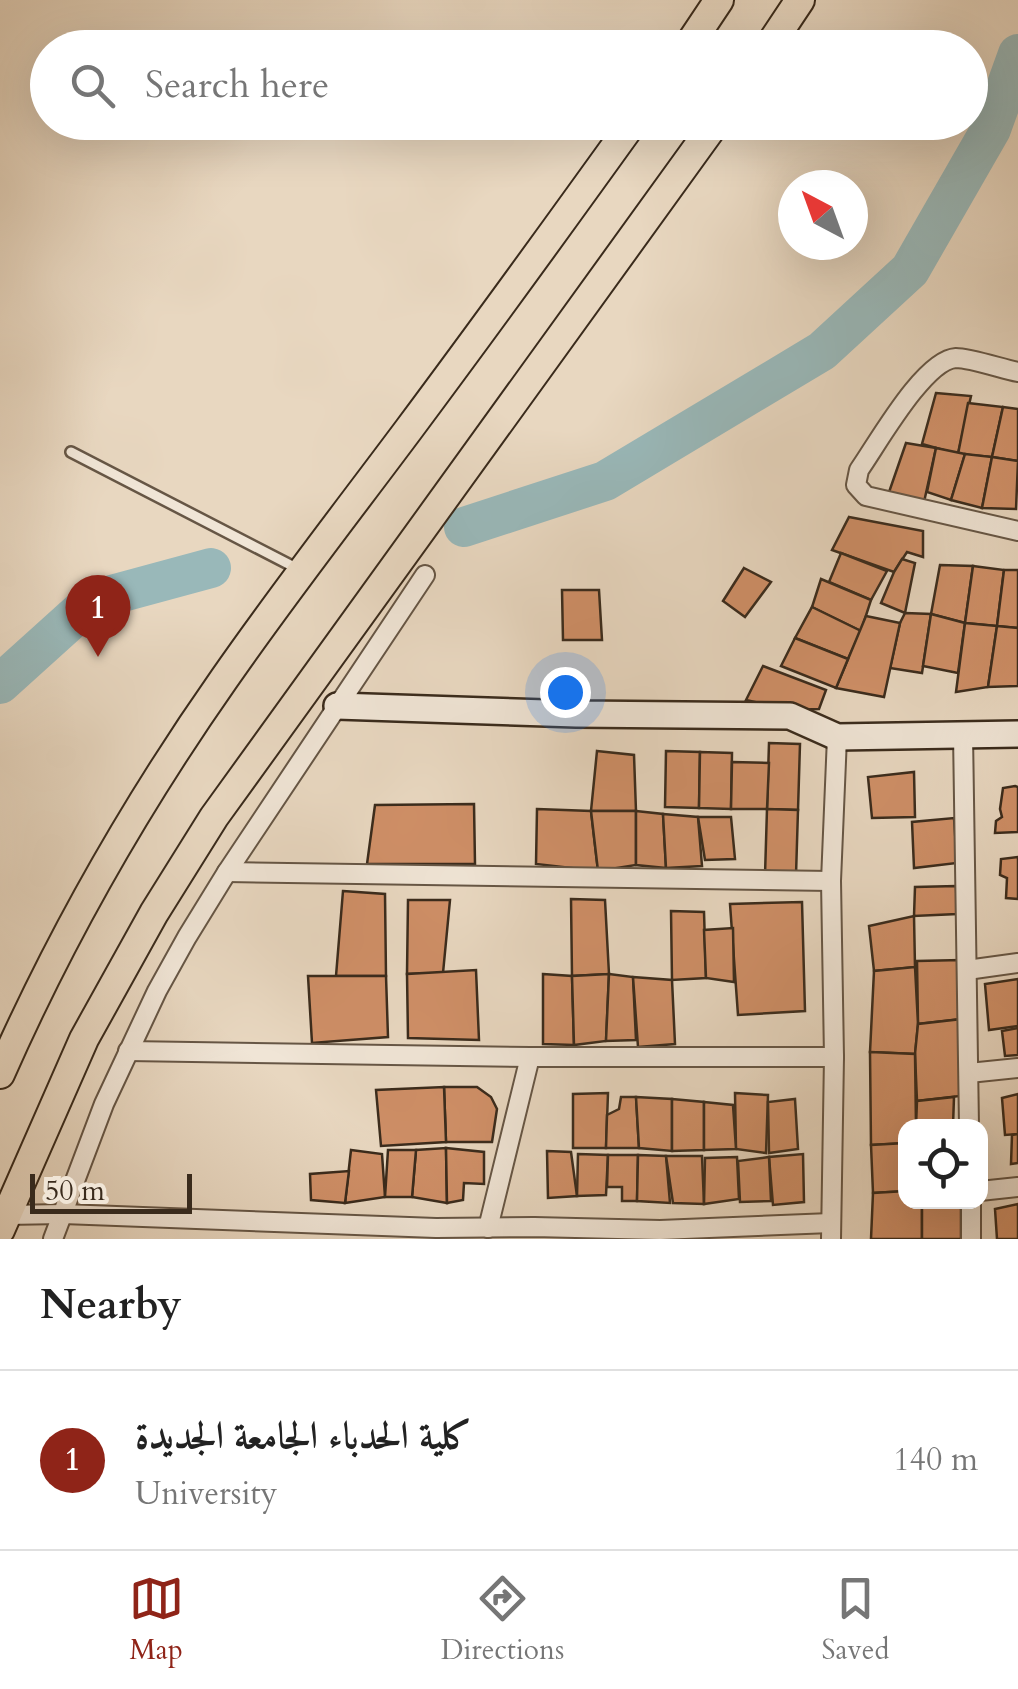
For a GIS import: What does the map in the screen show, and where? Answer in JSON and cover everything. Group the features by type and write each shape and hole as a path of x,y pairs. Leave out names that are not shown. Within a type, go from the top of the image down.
{"main road":[{"path":"698,30 719,0"},
{"path":"780,30 800,0"},
{"path":"0,1074 81,910 149,793 222,680 620,140"},
{"path":"3,1223 84,1039 154,913 214,817 703,140"}],"street":[{"path":"1018,372 956,358 938,364 924,376 859,470 856,485 866,496 1018,530"},
{"path":"53,1239 128,1051 187,936 424,575"},
{"path":"338,706 790,716 836,736 1018,734"},
{"path":"963,734 969,1119"},
{"path":"3,1223 63,1214 431,1234 488,1228 534,1233 831,1231 836,736"},
{"path":"227,872 832,881"},
{"path":"967,970 1018,963"},
{"path":"128,1051 530,1058 834,1057"},
{"path":"488,1228 530,1058"},
{"path":"968,1073 1018,1068"},
{"path":"988,1190 1018,1188"},
{"path":"970,1209 971,1239"}],"lane":[{"path":"71,452 302,572"}],"building":[{"path":"936,393 971,396 958,454 922,444"},
{"path":"968,403 1003,407 992,457 958,454"},
{"path":"1003,407 1018,409 1018,461 992,457"},
{"path":"906,443 936,448 924,502 888,495"},
{"path":"936,448 965,454 951,500 927,492"},
{"path":"965,454 992,457 982,508 951,500"},
{"path":"992,457 1018,461 1016,509 982,508"},
{"path":"849,517 923,531 923,557 907,552 894,572 832,550"},
{"path":"841,553 887,571 871,600 829,582"},
{"path":"902,559 915,563 905,613 881,603"},
{"path":"940,565 973,566 965,623 931,614"},
{"path":"973,566 1004,570 997,626 965,623"},
{"path":"744,568 771,582 745,617 723,601"},
{"path":"1004,570 1018,570 1018,628 997,626"},
{"path":"821,579 871,600 861,631 812,607"},
{"path":"562,590 599,590 602,640 563,640"},
{"path":"812,607 861,631 848,659 795,638"},
{"path":"905,613 931,614 922,673 890,668"},
{"path":"931,614 965,623 958,673 923,666"},
{"path":"866,616 900,623 884,697 836,688"},
{"path":"965,623 997,626 988,687 956,692"},
{"path":"997,626 1018,628 1018,686 988,687"},
{"path":"795,638 848,659 836,688 781,666"},
{"path":"763,666 826,690 819,709 792,710 746,700"},
{"path":"769,743 800,744 798,810 767,809"},
{"path":"597,751 634,755 636,811 591,811"},
{"path":"666,751 700,752 699,808 665,807"},
{"path":"700,752 732,753 731,809 699,808"},
{"path":"732,762 769,763 767,809 731,809"},
{"path":"914,772 915,817 872,818 868,777"},
{"path":"1015,786 1018,832 995,833 996,821 1002,817 1003,788"},
{"path":"474,804 475,864 367,864 375,805"},
{"path":"537,809 591,811 598,871 536,864"},
{"path":"767,809 798,810 796,875 765,875"},
{"path":"591,811 636,811 636,865 598,871"},
{"path":"636,811 663,814 666,868 636,865"},
{"path":"663,814 698,817 702,866 666,868"},
{"path":"698,817 731,817 735,859 705,860"},
{"path":"954,818 957,863 914,868 912,822"},
{"path":"1018,857 1018,899 1006,898 1007,878 1000,875 1001,859"},
{"path":"956,886 957,914 914,916 915,887"},
{"path":"343,891 385,894 386,976 336,976"},
{"path":"571,899 605,900 609,974 572,976"},
{"path":"408,900 450,900 443,973 407,974"},
{"path":"802,902 805,1011 738,1015 730,904"},
{"path":"671,911 704,912 706,978 672,980"},
{"path":"914,916 915,967 874,971 869,926"},
{"path":"733,928 734,982 706,978 704,930"},
{"path":"961,960 962,1019 918,1024 917,961"},
{"path":"915,967 915,1054 870,1052 874,971"},
{"path":"476,970 479,1040 408,1038 407,974"},
{"path":"543,974 572,976 574,1045 543,1044"},
{"path":"609,974 606,1041 574,1045 572,976"},
{"path":"609,974 633,977 636,1040 606,1041"},
{"path":"308,976 386,976 388,1037 312,1043"},
{"path":"633,977 672,980 675,1044 638,1047"},
{"path":"1018,979 1018,1026 989,1030 985,984"},
{"path":"962,1019 960,1096 917,1101 918,1024"},
{"path":"1018,1028 1018,1055 1005,1056 1002,1031"},
{"path":"870,1052 915,1054 916,1119 898,1119 898,1143 871,1145"},
{"path":"444,1087 477,1087 491,1097 497,1109 492,1142 446,1142"},
{"path":"444,1087 446,1142 381,1146 376,1090"},
{"path":"608,1093 606,1148 573,1148 573,1094"},
{"path":"735,1093 768,1095 766,1153 736,1149"},
{"path":"1018,1094 1018,1134 1005,1135 1002,1098"},
{"path":"621,1097 636,1097 639,1148 606,1148 607,1115 619,1109"},
{"path":"636,1097 672,1099 672,1151 639,1148"},
{"path":"954,1097 953,1119 916,1119 917,1101"},
{"path":"672,1099 704,1102 704,1150 672,1151"},
{"path":"795,1099 798,1149 769,1153 768,1102"},
{"path":"704,1102 733,1105 736,1149 704,1150"},
{"path":"1018,1134 1018,1163 1011,1164 1012,1135"},
{"path":"898,1143 898,1191 873,1193 871,1145"},
{"path":"446,1148 447,1203 412,1197 416,1150"},
{"path":"446,1148 484,1152 484,1184 464,1183 463,1200 447,1203"},
{"path":"351,1150 382,1154 385,1197 345,1203"},
{"path":"388,1150 416,1150 412,1197 385,1197"},
{"path":"547,1151 571,1152 577,1196 548,1198"},
{"path":"578,1154 608,1155 606,1195 577,1196"},
{"path":"803,1154 804,1202 773,1205 769,1157"},
{"path":"608,1155 638,1155 637,1201 622,1201 622,1187 607,1187"},
{"path":"638,1155 666,1156 670,1203 637,1201"},
{"path":"666,1156 702,1156 704,1204 673,1203"},
{"path":"737,1157 739,1199 704,1204 705,1158"},
{"path":"769,1157 771,1201 740,1202 738,1161"},
{"path":"349,1171 345,1203 311,1200 310,1174"},
{"path":"898,1191 898,1209 922,1209 922,1239 871,1239 873,1193"},
{"path":"1018,1204 1018,1239 997,1239 995,1209"},
{"path":"922,1209 961,1209 961,1239 922,1239"}],"waterway":[{"path":"988,134 1018,54"},
{"path":"464,527 605,481 822,351 910,270 985,140"},
{"path":"0,684 93,600 211,568"}],"place":[{"name":"كلية الحدباء الجامعة الجديدة","path":"98,657"}]}
